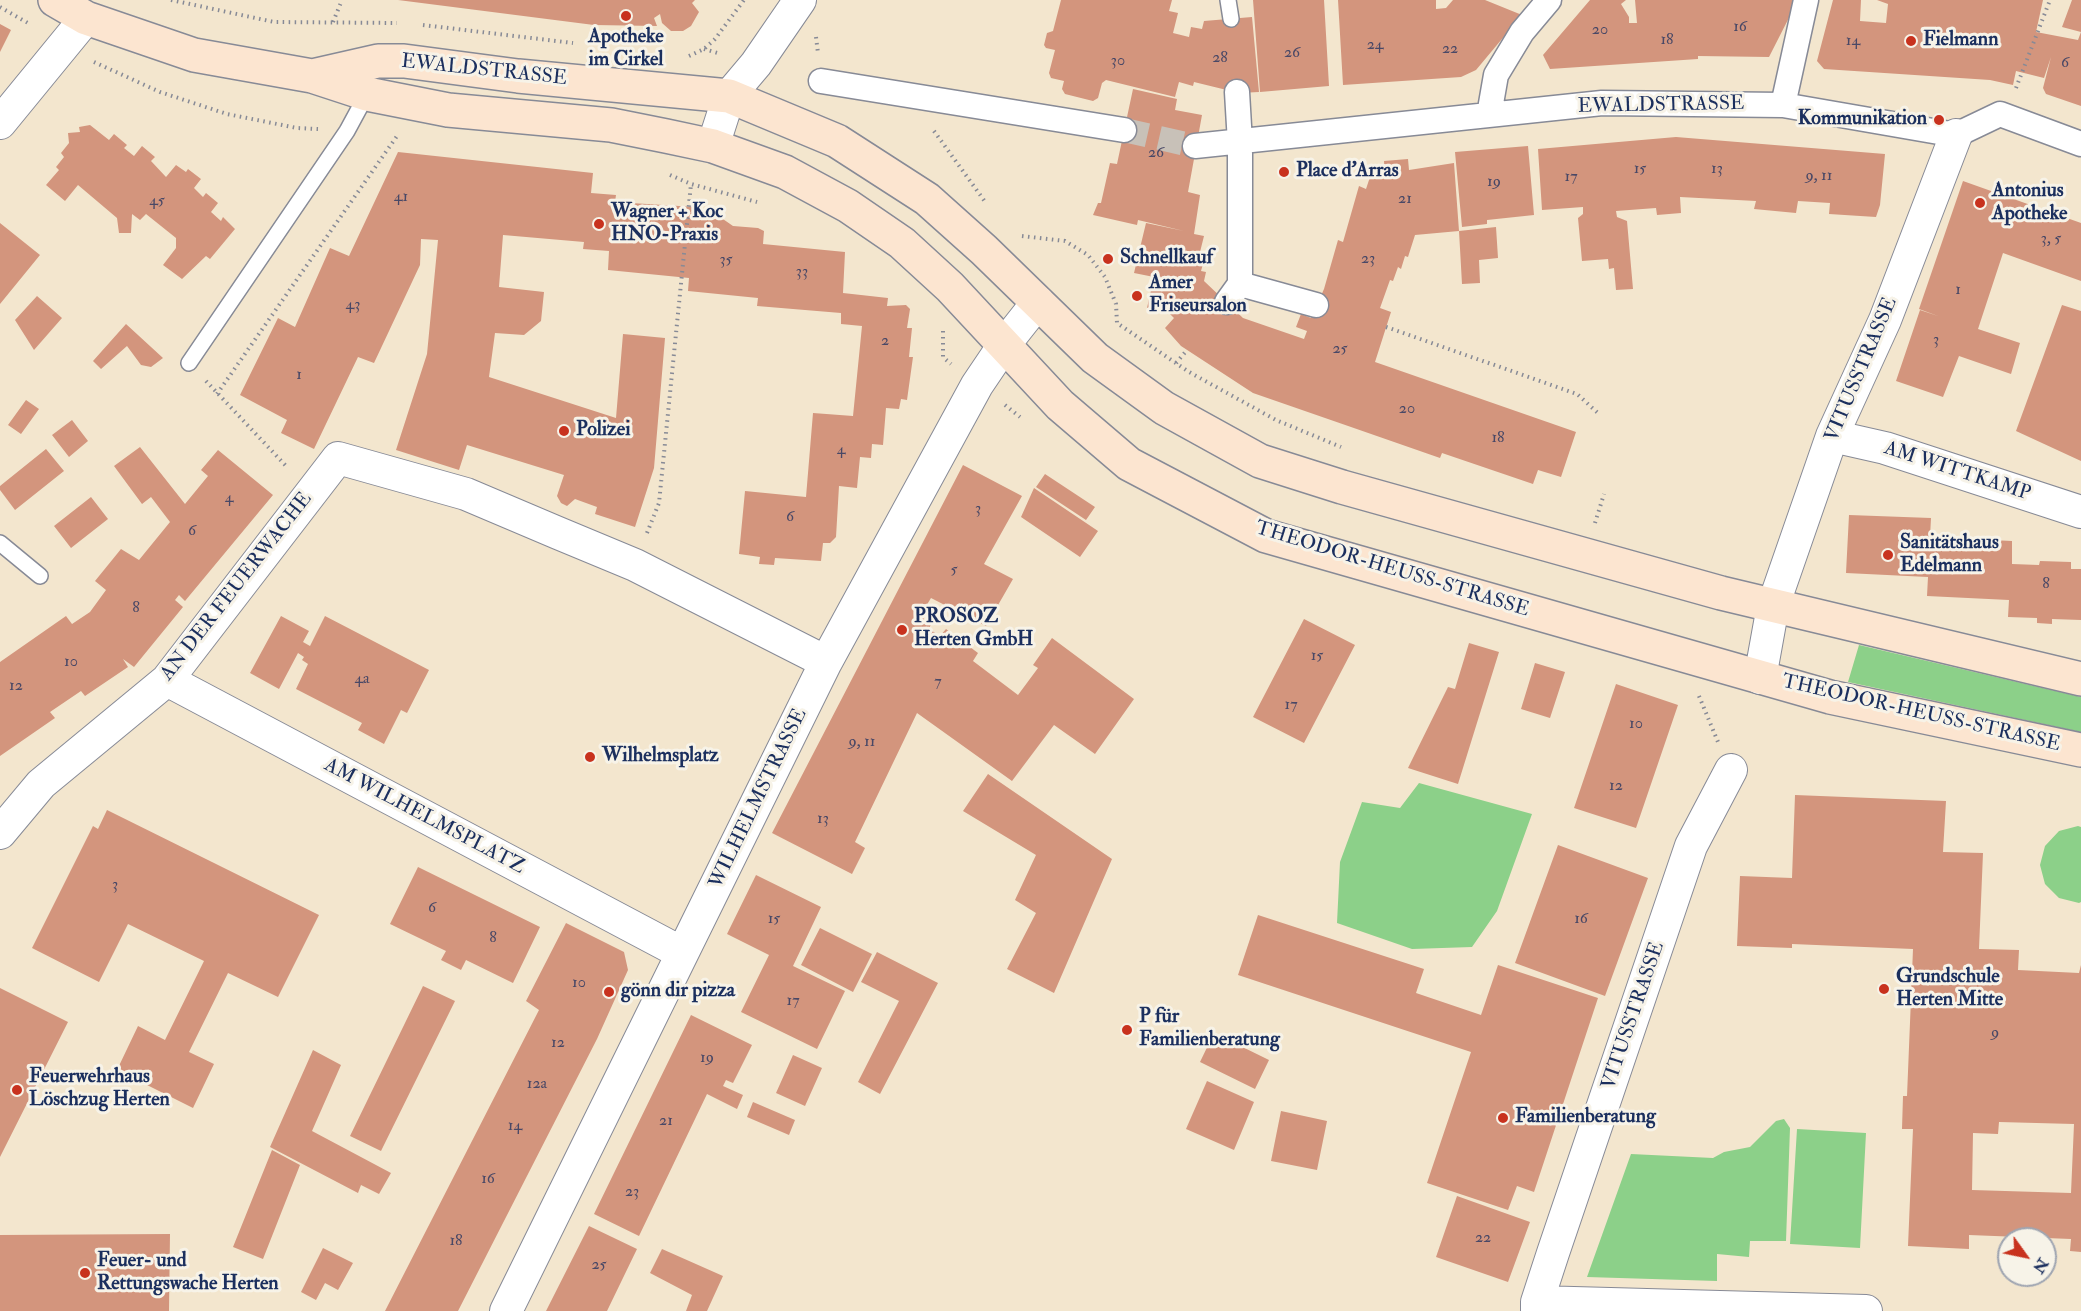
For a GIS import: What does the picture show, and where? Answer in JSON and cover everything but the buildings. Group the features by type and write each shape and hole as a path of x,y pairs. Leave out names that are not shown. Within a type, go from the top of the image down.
{"main road":[{"name":"EWALDSTRASSE","path":"55,0 86,18 194,55 312,76 367,94 448,110 612,125 712,146"},
{"name":"EWALDSTRASSE","path":"312,76 378,61 404,61 518,76 729,96"},
{"path":"729,96 837,141 927,199 1095,358 1164,408 1260,460 1342,488 1773,606 2081,679"},
{"name":"THEODOR-HEUSS-STRASSE","path":"712,146 785,172 848,206 902,243 950,287 1060,405 1129,464 1266,536 1701,670 1761,678 1830,697 2081,750"}],"street":[{"path":"712,146 729,96 756,64 800,0"},
{"path":"1489,115 1496,75 1522,32 1549,0"},
{"path":"1783,105 1806,0"},
{"path":"0,123 86,18"},
{"path":"821,81 1124,130"},
{"path":"1237,92 1240,143 1234,293 1316,305"},
{"name":"EWALDSTRASSE","path":"1195,146 1602,103 1783,105 1956,135"},
{"path":"1956,135 2000,114 2081,144"},
{"name":"VITUSSTRASSE","path":"1773,606 1832,436 1885,320 1956,135"},
{"name":"WILHELMSTRASSE","path":"506,1311 826,662 977,384 1038,302"},
{"name":"AM WITTKAMP","path":"1832,436 1885,448 2081,512"},
{"path":"338,458 466,494 635,565 826,662"},
{"name":"AN DER FEUERWACHE","path":"0,833 41,784 167,680 338,458"},
{"name":"THEODOR-HEUSS-STRASSE","path":"1761,678 1773,606"},
{"name":"AM WILHELMSPLATZ","path":"167,680 682,953"},
{"name":"VITUSSTRASSE","path":"1731,770 1691,846 1537,1306 1866,1311"}],"lane":[{"path":"1228,0 1230,19"},
{"path":"189,363 347,130 367,94"},
{"path":"0,543 40,576"}],"path":[{"path":"171,0 274,22 408,24"},
{"path":"333,22 342,0"},
{"path":"680,60 710,44 744,0"},
{"path":"2000,114 2017,86 2050,0"},
{"path":"0,7 110,71 160,92 227,114 297,128 347,130 409,137"},
{"path":"420,25 584,45"},
{"path":"820,27 816,36 821,81"},
{"path":"931,128 987,204"},
{"path":"217,394 397,136"},
{"path":"669,175 691,184 768,205"},
{"path":"635,565 659,502 691,184"},
{"path":"1015,232 1024,237 1065,241 1088,255 1105,277 1116,304 1117,323 1176,363 1276,420 1345,449"},
{"path":"940,322 943,357 1024,420"},
{"path":"1386,327 1577,394 1598,413"},
{"path":"1176,363 1187,350"},
{"path":"189,363 286,468 338,458"},
{"path":"1594,524 1604,494"},
{"path":"1583,521 1606,527"},
{"path":"1701,670 1699,700 1731,770"}],"green space":[{"path":"1859,645 2081,697 2081,732 1848,682"},
{"path":"1419,783 1532,814 1497,911 1472,947 1412,949 1337,923 1340,862 1362,802 1400,808"},
{"path":"2081,827 2081,902 2079,903 2059,898 2045,884 2040,865 2045,846 2059,831"},
{"path":"1784,1119 1790,1128 1786,1241 1750,1241 1749,1257 1717,1254 1717,1281 1587,1277 1631,1154 1713,1158 1724,1152 1750,1147 1776,1121"},
{"path":"1797,1129 1866,1133 1860,1248 1790,1244"}],"tunnel":[{"path":"1124,130 1195,146"}],"place":[{"name":"Apotheke im Cirkel","path":"626,16"},
{"name":"Fielmann","path":"1911,41"},
{"name":"Kommunikation","path":"1939,120"},
{"name":"Place d'Arras","path":"1284,172"},
{"name":"Antonius Apotheke","path":"1980,203"},
{"name":"Wagner + Koc HNO-Praxis","path":"599,224"},
{"name":"Schnellkauf","path":"1108,259"},
{"name":"Amer Friseursalon","path":"1137,296"},
{"name":"Polizei","path":"564,431"},
{"name":"Sanitätshaus Edelmann","path":"1888,555"},
{"name":"PROSOZ Herten GmbH","path":"902,630"},
{"name":"Wilhelmsplatz","path":"590,757"},
{"name":"Grundschule Herten Mitte","path":"1884,989"},
{"name":"gönn dir pizza","path":"609,992"},
{"name":"P für Familienberatung","path":"1127,1030"},
{"name":"Feuerwehrhaus Löschzug Herten","path":"17,1090"},
{"name":"Familienberatung","path":"1503,1118"},
{"name":"Feuer- und Rettungswache Herten","path":"85,1273"}]}
